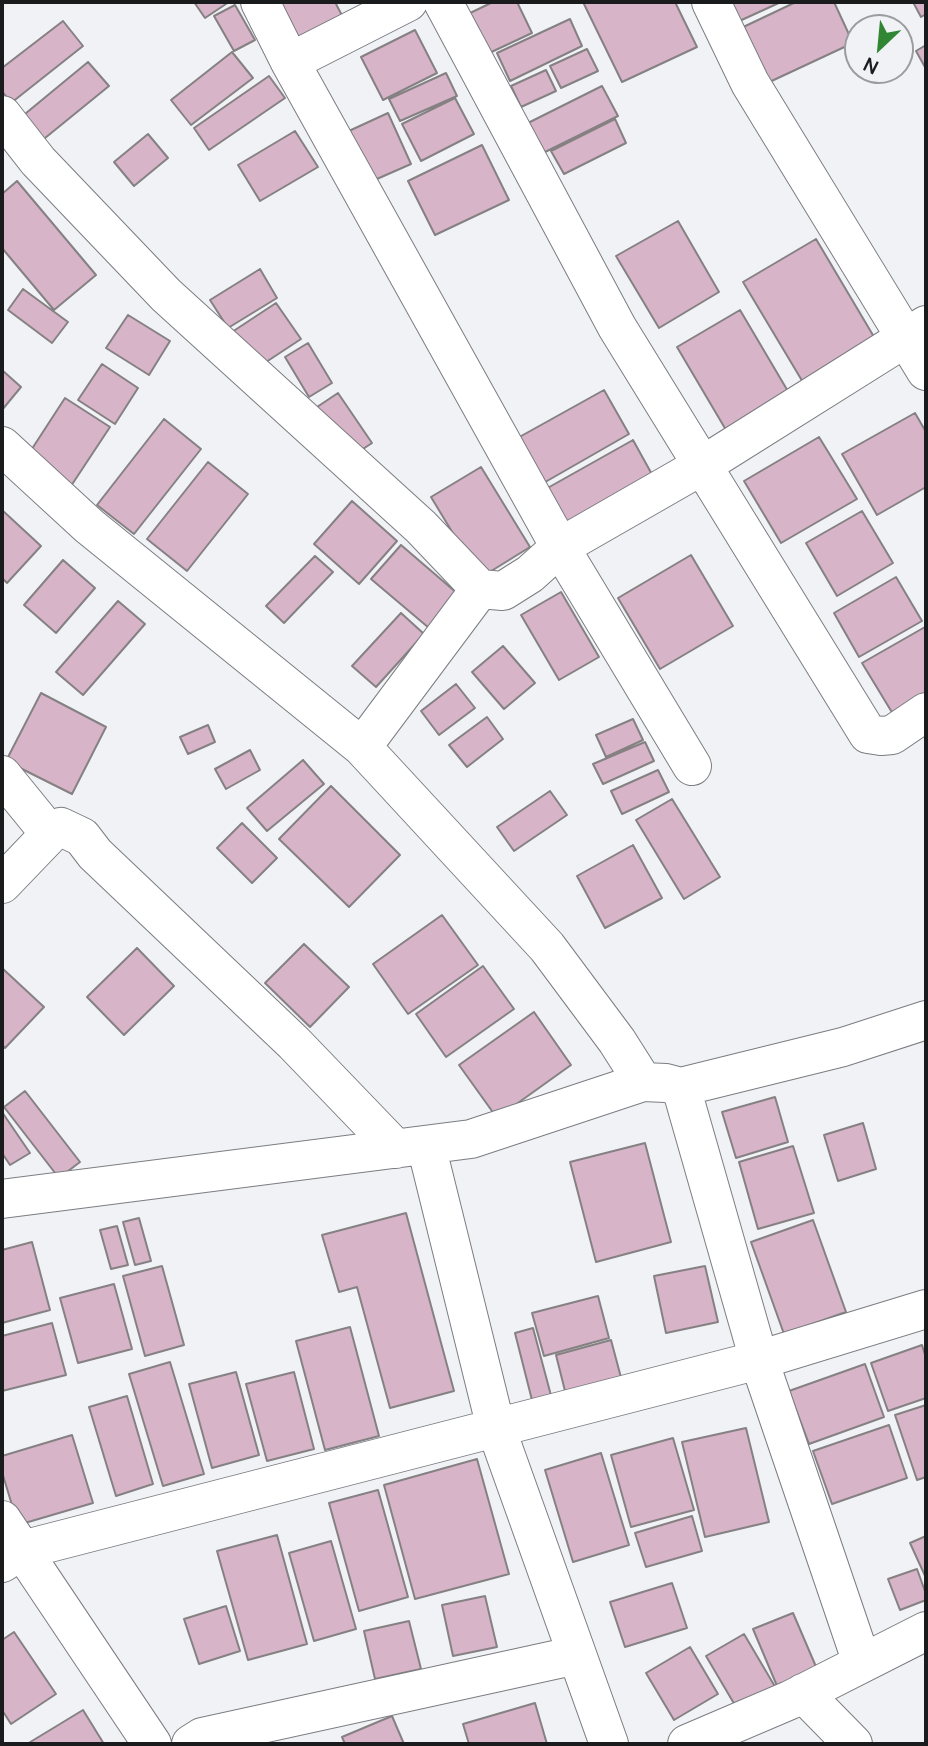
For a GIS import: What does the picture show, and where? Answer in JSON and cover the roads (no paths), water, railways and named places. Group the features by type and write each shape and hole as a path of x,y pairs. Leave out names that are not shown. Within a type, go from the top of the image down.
{"street":[{"path":"260,2 290,62 560,547 692,766"},
{"path":"290,62 408,2"},
{"path":"443,2 617,327 868,733 892,735 926,712"},
{"path":"711,2 750,83 916,332 926,372"},
{"path":"2,115 38,161 166,295 421,527 480,589 503,591 530,574 560,547 703,465 916,332"},
{"path":"2,446 89,526 362,747 547,947 617,1041 643,1082"},
{"path":"362,747 480,589"},
{"path":"2,775 50,834"},
{"path":"2,884 50,834 61,827 82,837 95,854 294,1043 411,1147 496,1428 609,1744"},
{"path":"2,1199 471,1139 643,1082 681,1087 843,1048 926,1020"},
{"path":"681,1087 760,1360 862,1663"},
{"path":"152,1744 8,1545 496,1428 760,1360 926,1309"},
{"path":"687,1744 803,1693 926,1631"},
{"path":"191,1744 202,1737 577,1655"},
{"path":"803,1693 853,1744"}]}
